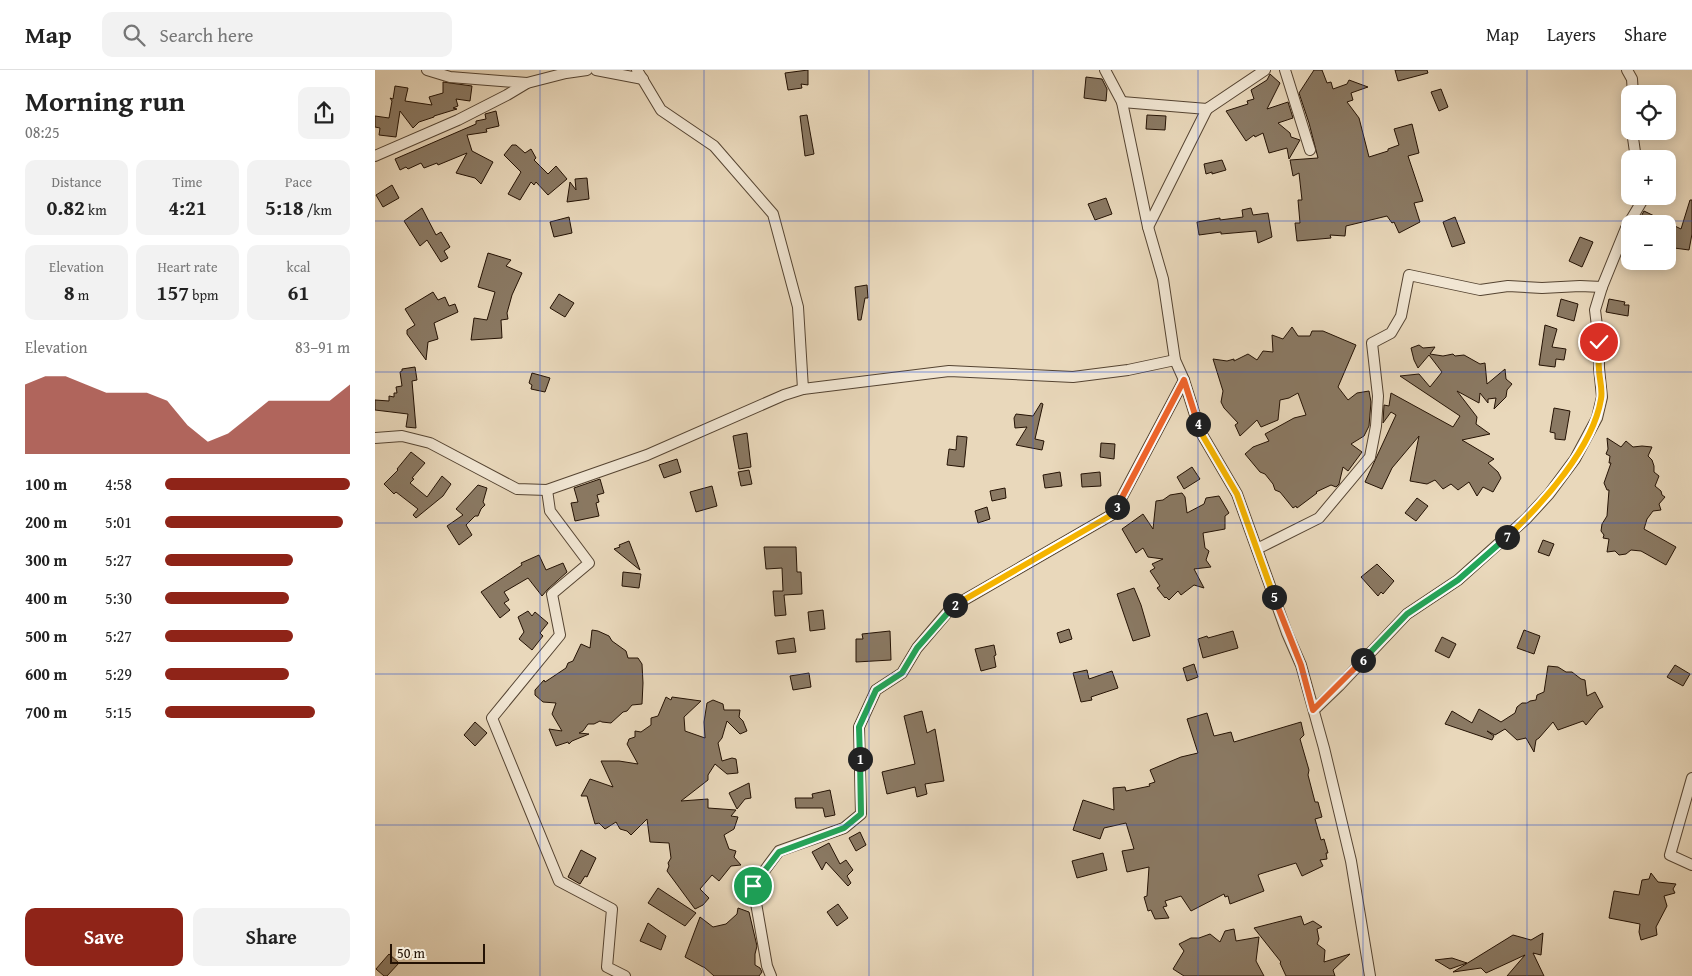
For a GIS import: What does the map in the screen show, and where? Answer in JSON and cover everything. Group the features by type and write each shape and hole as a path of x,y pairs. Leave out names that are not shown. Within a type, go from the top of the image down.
{"street":[{"path":"429,70 450,77 527,83"},
{"path":"375,156 458,120 507,96 527,83 566,73 587,70"},
{"path":"597,70 640,74 661,110 714,146 773,214 798,307 803,389"},
{"path":"1105,70 1122,102 1148,227 1163,279 1175,360 1184,380 1200,431 1237,494 1287,632 1301,665 1325,748 1351,861 1370,976"},
{"path":"1148,227 1207,109 1265,70"},
{"path":"1285,70 1310,150"},
{"path":"1627,70 1632,79 1632,85"},
{"path":"1122,102 1207,109"},
{"path":"1313,710 1339,686 1407,614 1458,580 1526,519 1549,494 1575,459 1597,418 1602,396 1595,310 1602,287 1626,228 1640,205"},
{"path":"1257,548 1319,518 1370,457 1376,426 1378,396 1372,343 1391,333 1401,316 1409,275 1480,290 1508,286 1542,288 1602,287"},
{"path":"375,438 402,436 431,443 517,489 547,490 647,455 784,395 803,389 949,371 1073,377 1128,370 1175,360"},
{"path":"771,976 767,966 753,886 779,852 844,828 861,814 859,727 876,690 902,673 917,648 952,608 1113,514 1184,380"},
{"path":"547,490 550,511 589,563 552,594 560,635 492,718 559,881 612,910 607,967 625,976"},
{"path":"1692,778 1670,855 1692,865"}],"building":[{"path":"808,70 808,85 801,84 802,88 788,90 785,73"},
{"path":"1314,70 1322,70 1327,83 1331,82 1333,89 1347,84 1349,80 1368,87 1351,93 1353,100 1347,102 1359,118 1369,157 1399,145 1394,129 1412,124 1419,153 1408,156 1423,201 1414,203 1420,222 1399,233 1394,222 1392,223 1387,216 1346,226 1345,236 1330,235 1331,238 1297,241 1295,223 1300,223 1298,200 1302,200 1299,173 1293,176 1290,160 1318,158 1299,93"},
{"path":"1395,70 1427,70 1428,73 1398,81"},
{"path":"1270,74 1280,83 1267,109 1288,102 1293,118 1278,123 1290,133 1291,137 1300,140 1289,159 1287,148 1269,153 1263,133 1255,137 1254,135 1246,141 1226,111 1248,104 1247,101 1254,99 1251,90 1267,80"},
{"path":"1086,77 1102,79 1107,89 1106,101 1084,98"},
{"path":"443,82 472,86 470,101 456,99 458,106 453,108 457,109 419,122 413,128 400,111 396,137 379,135 380,128 375,127 375,116 389,118 392,101 390,98 393,99 395,86 408,88 405,101 432,105 429,97 443,93"},
{"path":"1441,89 1448,107 1439,111 1431,92"},
{"path":"496,111 499,126 486,129 487,132 467,135 472,151 493,162 481,184 475,178 456,173 467,153 438,165 437,163 424,168 421,163 408,169 406,167 400,170 395,159 476,124 476,121 486,119 485,114"},
{"path":"807,115 814,154 805,156 800,116"},
{"path":"1147,115 1166,116 1165,130 1146,129"},
{"path":"512,145 516,145 525,153 531,149 536,158 534,160 548,174 556,166 567,179 548,195 536,182 534,185 531,182 520,200 508,194 521,172 504,155"},
{"path":"1222,160 1226,170 1206,174 1204,164"},
{"path":"587,178 589,199 567,202 570,182 576,190 575,179"},
{"path":"392,185 399,198 383,207 376,195"},
{"path":"1106,198 1112,214 1095,220 1088,204"},
{"path":"1690,200 1692,200 1692,234 1689,250 1676,248 1676,227 1681,229"},
{"path":"422,208 436,235 441,232 450,247 444,251 448,258 441,262 427,240 420,246 404,221"},
{"path":"1251,208 1253,215 1268,213 1272,237 1258,243 1256,231 1199,235 1197,222 1243,217 1242,210"},
{"path":"1644,211 1652,215 1642,215"},
{"path":"569,217 572,233 554,237 550,222"},
{"path":"1455,217 1465,243 1452,247 1443,222"},
{"path":"1580,237 1593,242 1582,267 1569,261"},
{"path":"488,253 511,260 506,266 522,273 512,295 507,313 508,319 501,320 502,338 471,340 474,318 487,320 495,292 478,287"},
{"path":"867,285 868,298 865,298 861,320 858,320 855,287"},
{"path":"433,292 438,300 445,297 449,306 455,304 458,312 434,323 438,339 428,342 426,360 407,334 407,330 415,325 405,309"},
{"path":"559,294 574,303 565,317 550,308"},
{"path":"1561,299 1578,304 1574,321 1557,316"},
{"path":"1609,299 1625,302 1624,305 1629,305 1628,316 1606,312"},
{"path":"1545,325 1557,329 1552,347 1566,349 1564,360 1556,359 1555,367 1539,365"},
{"path":"1292,327 1298,336 1310,336 1312,331 1323,331 1356,345 1338,387 1348,400 1357,393 1369,391 1371,402 1369,426 1364,436 1351,444 1362,452 1348,471 1343,467 1339,484 1336,487 1331,485 1316,492 1297,508 1296,506 1293,508 1280,492 1275,490 1265,474 1260,472 1245,454 1253,447 1269,441 1265,434 1294,418 1306,415 1298,393 1280,400 1278,420 1261,427 1257,420 1240,436 1235,425 1238,423 1221,402 1223,391 1213,359 1227,361 1234,359 1234,361 1248,354 1257,360 1263,351 1273,352 1272,335 1283,339"},
{"path":"1419,345 1423,348 1435,347 1430,354 1443,356 1453,354 1455,356 1464,355 1480,364 1485,363 1487,384 1505,369 1506,379 1512,384 1507,390 1506,397 1494,409 1496,398 1488,399 1488,403 1480,393 1479,403 1457,391 1477,417 1476,424 1490,434 1462,440 1494,459 1488,463 1498,472 1501,478 1493,492 1483,487 1477,496 1469,482 1458,490 1451,484 1443,489 1435,480 1427,484 1410,481 1419,436 1392,468 1382,489 1365,482 1396,415 1391,412 1383,423 1384,405 1389,406 1391,393 1453,427 1460,416 1400,376 1419,374 1430,387 1442,372 1429,355 1418,368 1411,348"},
{"path":"415,367 417,380 412,381 416,428 406,427 408,414 375,410 375,400 389,401 389,396 394,397 394,393 397,393 396,387 402,386 400,372 402,369"},
{"path":"532,373 550,378 545,392 531,389 532,385 529,383"},
{"path":"1041,403 1043,404 1035,439 1044,441 1042,450 1016,445 1027,427 1015,428 1014,418 1016,414 1033,416"},
{"path":"1554,408 1570,411 1565,440 1555,439 1555,433 1550,432"},
{"path":"747,433 751,467 739,469 733,436"},
{"path":"957,436 967,437 964,467 947,465 949,449 956,450"},
{"path":"1607,438 1621,447 1626,441 1633,447 1652,447 1648,456 1652,460 1654,472 1659,476 1655,486 1665,497 1659,504 1661,510 1653,511 1647,519 1644,529 1676,547 1666,565 1641,551 1631,550 1626,554 1619,555 1615,551 1607,552 1609,539 1603,538 1604,535 1601,531 1602,524 1607,516 1609,490 1607,490 1604,483 1611,463 1609,463 1610,456 1606,454 1608,449"},
{"path":"1101,443 1115,444 1114,459 1100,457"},
{"path":"411,452 425,463 410,483 427,497 442,476 451,484 443,496 416,518 413,515 418,509 396,492 394,494 384,484 398,470"},
{"path":"677,459 681,472 664,478 659,465"},
{"path":"1192,467 1200,479 1184,489 1177,477"},
{"path":"749,470 752,484 741,486 738,472"},
{"path":"1060,472 1062,486 1045,488 1043,475"},
{"path":"1100,472 1101,486 1082,487 1081,474"},
{"path":"600,479 604,493 597,495 599,502 596,503 599,516 575,521 571,503 578,502 574,488"},
{"path":"478,485 487,488 483,502 485,505 478,516 475,516 466,525 472,535 459,545 447,526 463,515 456,509"},
{"path":"712,486 717,506 696,512 690,492"},
{"path":"1005,488 1006,498 992,501 990,491"},
{"path":"1182,493 1185,497 1187,513 1204,504 1206,498 1219,496 1229,513 1225,516 1225,529 1203,533 1205,548 1209,551 1206,560 1211,567 1194,569 1204,588 1194,585 1181,595 1178,591 1169,600 1157,588 1160,586 1150,571 1155,568 1152,564 1163,559 1148,557 1143,548 1136,553 1122,529 1143,514 1153,529 1156,501 1163,500 1170,495"},
{"path":"1417,498 1428,506 1416,521 1405,513"},
{"path":"987,507 990,519 978,523 975,511"},
{"path":"1543,540 1554,544 1549,556 1538,552"},
{"path":"629,541 640,570 614,549"},
{"path":"764,547 796,547 797,572 801,572 802,594 784,595 786,615 775,616 773,591 783,591 782,568 766,569"},
{"path":"539,555 546,570 563,563 567,572 542,596 528,578 504,592 509,600 504,603 510,610 500,618 481,592 522,565 521,563"},
{"path":"1377,564 1394,581 1383,594 1381,592 1378,596 1361,577"},
{"path":"623,572 641,574 639,588 622,586"},
{"path":"1134,588 1150,636 1133,641 1117,594"},
{"path":"823,610 825,629 810,631 808,612"},
{"path":"528,611 532,616 535,612 548,623 540,633 543,636 532,650 519,639 524,632 518,617"},
{"path":"1069,629 1072,639 1060,643 1057,633"},
{"path":"592,630 609,636 612,641 626,651 628,658 638,658 642,664 642,704 632,705 611,723 600,721 588,724 579,733 589,734 569,744 568,742 556,746 549,729 562,731 552,714 556,703 543,702 535,695 535,690 544,680 545,682 573,661 581,644 590,648"},
{"path":"1524,630 1540,636 1534,654 1517,648"},
{"path":"890,631 891,660 856,662 856,639 863,639 862,634"},
{"path":"1233,631 1238,648 1203,658 1198,639"},
{"path":"1442,637 1456,644 1449,658 1435,651"},
{"path":"794,638 796,652 778,654 776,641"},
{"path":"994,645 996,667 981,671 975,649"},
{"path":"1194,664 1198,677 1187,681 1183,668"},
{"path":"1675,665 1690,674 1683,686 1667,677"},
{"path":"1548,666 1572,672 1585,680 1587,696 1595,692 1603,707 1599,709 1586,725 1583,721 1558,730 1553,722 1536,740 1534,752 1526,738 1517,740 1505,729 1495,735 1487,731 1494,736 1492,740 1445,724 1452,711 1472,723 1479,709 1501,722 1515,713 1517,707 1522,703 1536,700 1537,695 1544,692"},
{"path":"1087,670 1089,679 1112,671 1118,688 1091,697 1092,700 1081,702 1073,673"},
{"path":"809,673 811,687 793,690 790,676"},
{"path":"666,697 671,700 672,697 701,701 684,717 685,731 705,738 704,722 707,703 713,700 723,704 724,710 740,710 739,717 747,731 740,734 727,721 722,738 718,743 722,761 732,758 736,759 738,773 727,774 715,764 708,775 708,780 681,801 708,799 708,808 736,810 731,816 738,817 734,829 724,835 729,849 736,851 734,857 741,865 731,866 719,881 712,875 700,889 709,898 703,905 695,909 667,871 671,858 669,843 650,842 647,819 631,835 627,831 620,829 616,822 605,829 599,823 595,824 587,796 581,796 590,779 613,787 601,761 638,764 627,744 629,739 635,737 635,731 641,732 651,725 651,718 658,716"},
{"path":"922,711 927,733 935,729 944,781 925,784 927,794 917,797 915,787 887,794 882,772 915,764 904,716"},
{"path":"1207,713 1214,736 1231,732 1234,742 1301,722 1304,735 1300,739 1309,770 1308,775 1315,802 1318,802 1322,817 1315,819 1321,840 1324,839 1328,853 1326,853 1327,859 1320,860 1323,866 1302,876 1296,863 1260,874 1258,875 1264,891 1230,904 1228,896 1225,897 1224,894 1191,911 1181,896 1165,901 1167,906 1163,907 1169,918 1155,919 1151,910 1148,911 1144,897 1147,896 1149,867 1127,872 1122,851 1134,849 1126,823 1104,828 1100,839 1073,830 1083,800 1114,810 1113,788 1125,787 1126,791 1150,786 1149,784 1155,782 1150,770 1181,757 1198,753 1187,719"},
{"path":"475,722 487,733 475,746 464,735"},
{"path":"749,783 751,798 745,799 737,809 729,793"},
{"path":"830,790 835,815 825,817 823,808 796,808 795,798 813,798 812,794"},
{"path":"860,832 866,845 856,851 849,838"},
{"path":"829,843 840,864 846,860 853,870 847,876 851,883 848,886 826,862 822,870 812,852"},
{"path":"581,850 596,858 587,877 585,876 580,884 568,877"},
{"path":"1103,853 1107,870 1077,878 1072,861"},
{"path":"1651,873 1658,882 1676,884 1673,889 1675,893 1664,896 1667,906 1656,927 1657,935 1641,940 1640,924 1609,918 1614,891 1639,895 1642,880 1649,879"},
{"path":"658,888 696,913 685,926 648,903"},
{"path":"838,904 848,918 837,926 827,912"},
{"path":"738,908 749,912 757,946 755,965 762,972 759,976 714,976 704,967 685,957 700,917 713,927 726,924 737,914"},
{"path":"1301,916 1304,925 1313,921 1322,927 1317,929 1319,939 1317,944 1325,950 1324,962 1350,954 1333,970 1335,976 1286,976 1281,962 1254,928"},
{"path":"648,923 666,936 661,950 640,941"},
{"path":"1234,929 1236,941 1259,937 1256,961 1264,976 1184,976 1173,969 1184,951 1179,944 1191,938 1199,938 1210,934 1220,942 1225,931"},
{"path":"1543,933 1541,955 1533,953 1544,976 1507,976 1525,955 1486,973 1481,968 1453,972 1513,935 1531,940"},
{"path":"389,954 399,963 387,976 384,976 376,969"},
{"path":"1452,958 1467,963 1450,969 1435,960"}],"route":[{"path":"753,886 779,852 844,828 861,814 859,727 876,690 902,673 917,648 952,608 1113,514 1184,380 1200,431 1237,494 1287,632 1301,665 1313,710 1339,686 1407,614 1458,580 1526,519 1549,494 1575,459 1597,418 1602,396 1599,342"}]}
